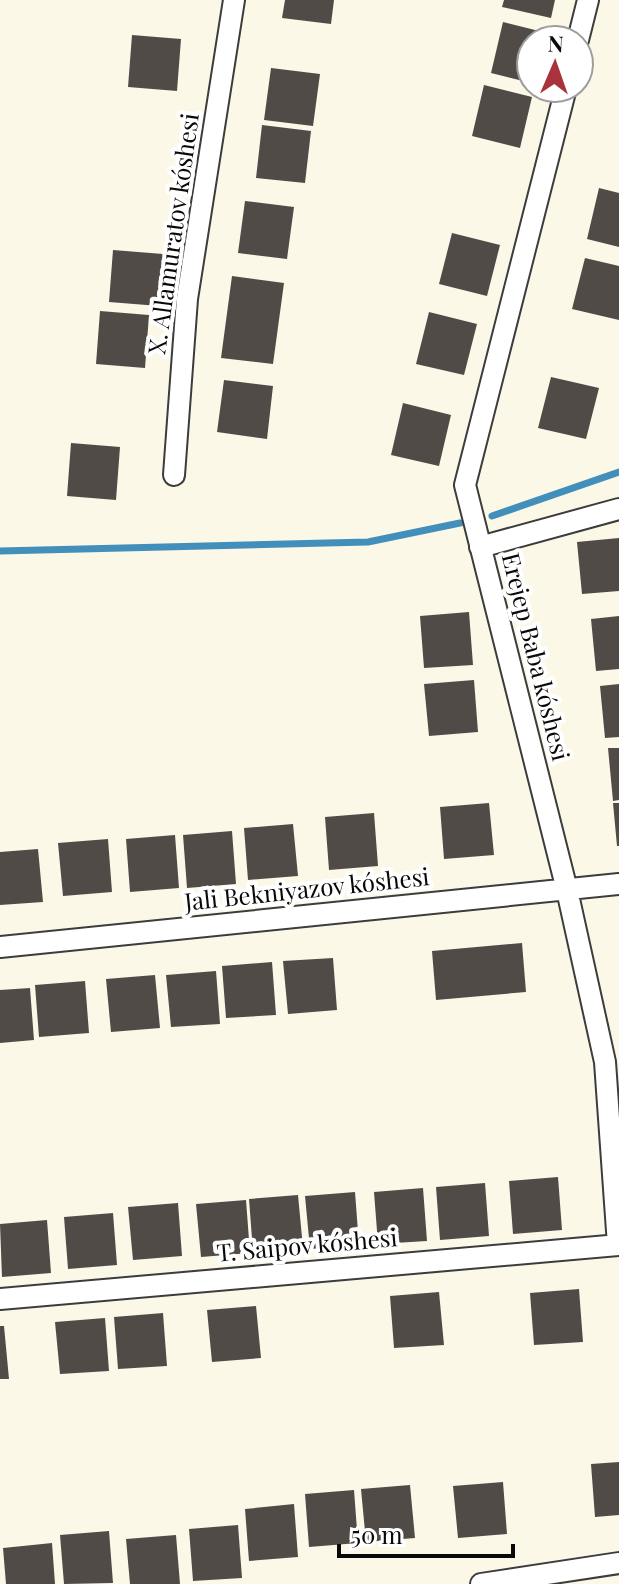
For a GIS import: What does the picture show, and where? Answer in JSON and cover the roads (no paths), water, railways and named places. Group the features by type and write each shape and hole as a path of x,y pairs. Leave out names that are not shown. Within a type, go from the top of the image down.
{"street":[{"name":"X. Allamuratov kóshesi","path":"174,475 187,299 234,0"},
{"path":"582,24 588,0"},
{"name":"Erejep Baba kóshesi","path":"562,104 465,485 567,890 605,1062 618,1245"},
{"path":"480,547 619,509"},
{"name":"Jali Bekniyazov kóshesi","path":"0,947 619,884"},
{"name":"T. Saipov kóshesi","path":"0,1299 618,1245"},
{"path":"481,1584 619,1563"}],"waterway":[{"path":"492,516 619,472"},
{"path":"0,551 368,542 460,523"}]}
